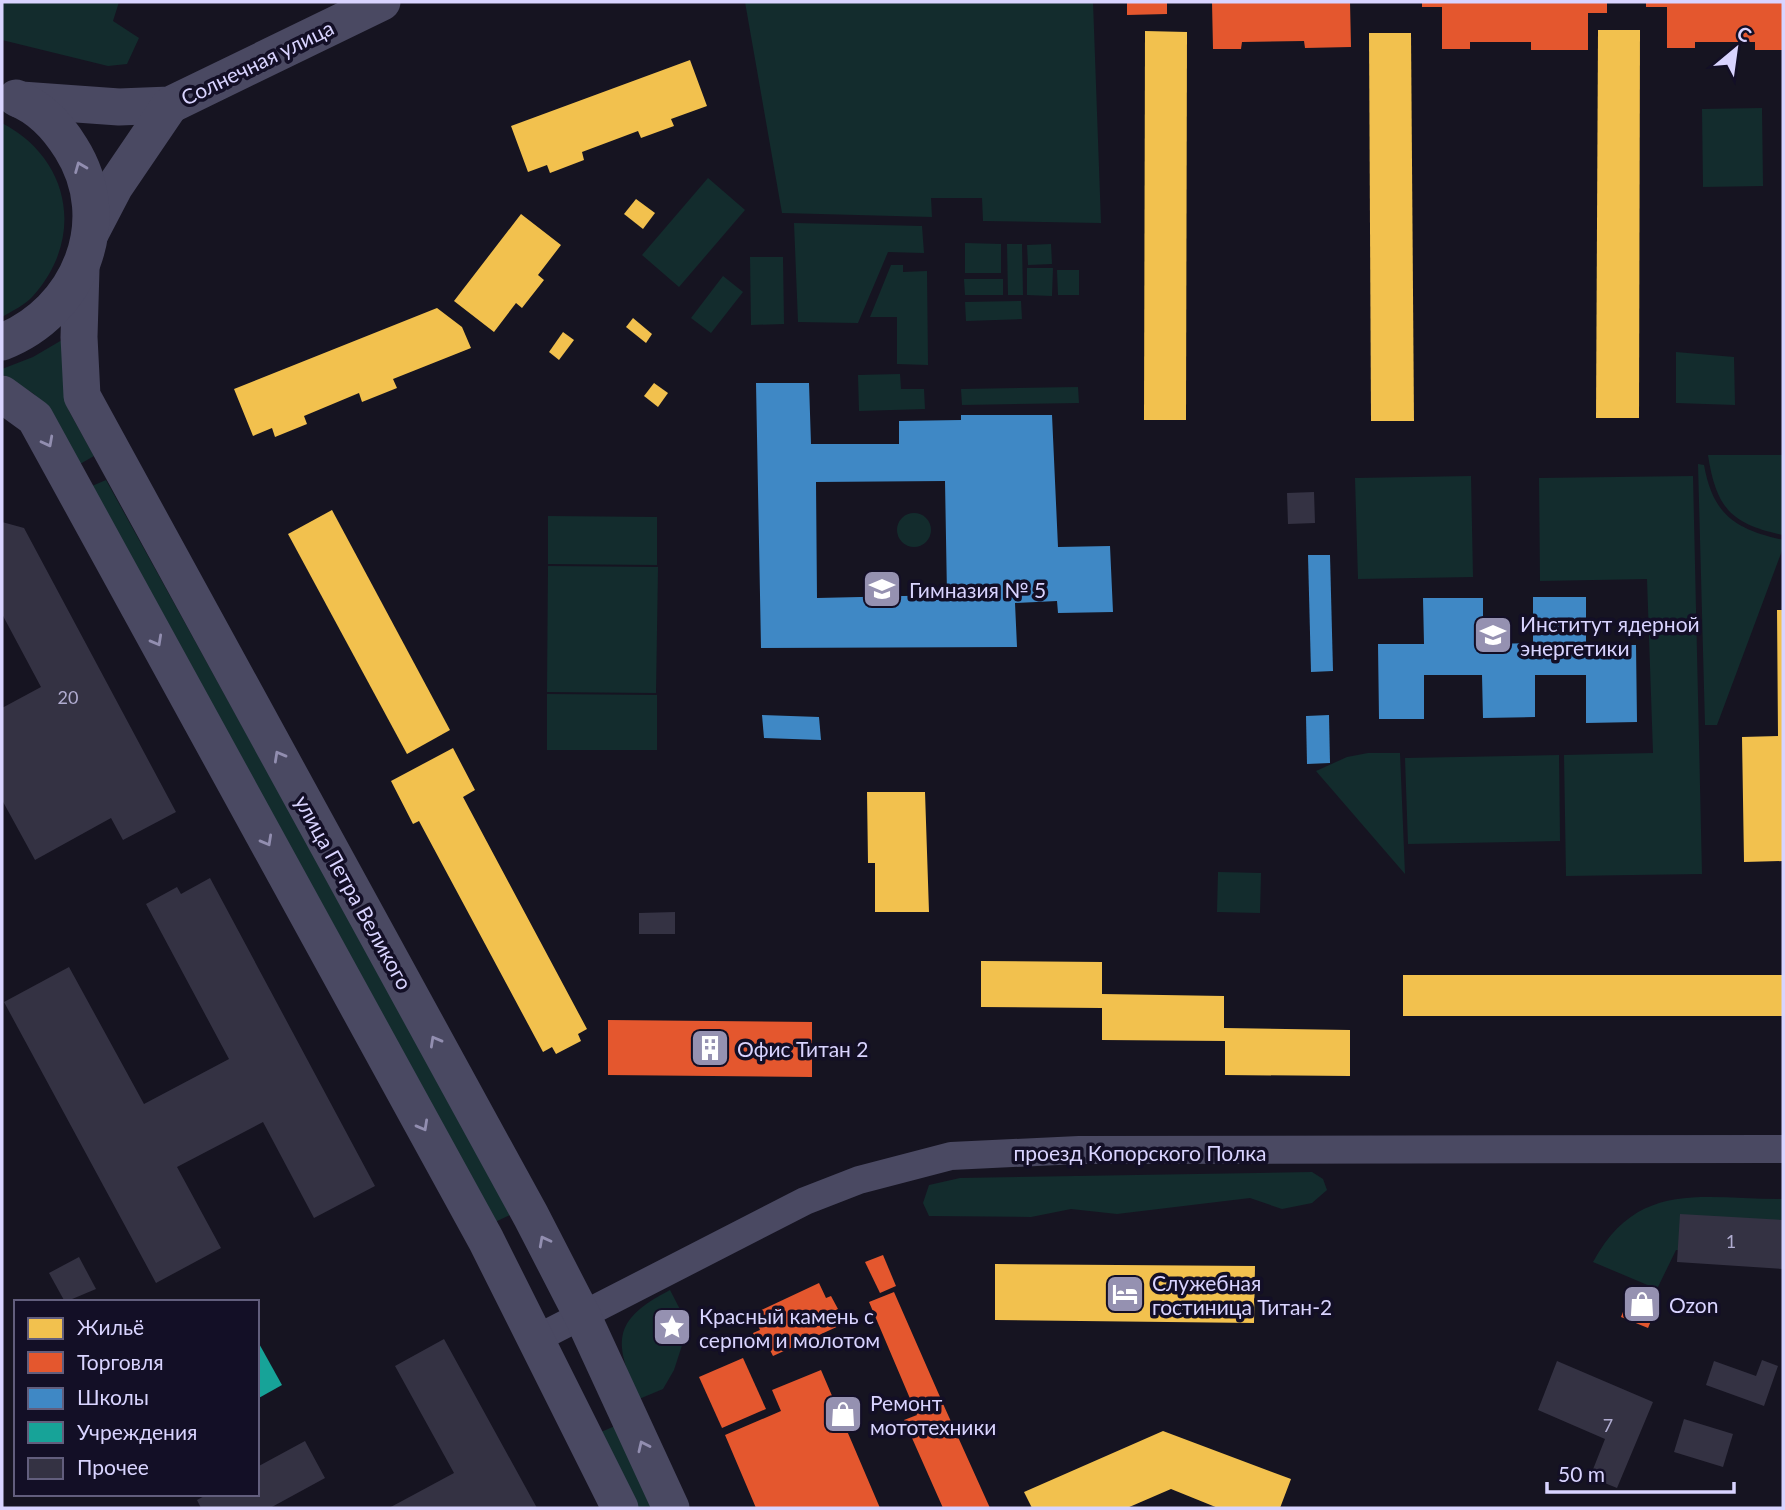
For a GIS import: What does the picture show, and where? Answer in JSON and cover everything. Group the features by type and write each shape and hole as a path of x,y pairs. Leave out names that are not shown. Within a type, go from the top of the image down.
{"street":[{"name":"Солнечная улица","path":"11,96 119,107 170,104 382,2"},
{"path":"2,342 32,327 61,302 81,269 90,233 89,194 76,156 53,124 11,96"},
{"name":"Солнечная улица","path":"90,233 115,187 170,104"},
{"name":"улица Петра Великого","path":"81,269 79,337 82,396 582,1315 671,1508"},
{"path":"2,394 35,418 538,1338 620,1508"},
{"name":"проезд Копорского Полка","path":"538,1338 805,1201 859,1180 951,1156 1079,1150 1783,1149"}],"green space":[{"path":"2,2 119,2 113,21 139,38 127,64 108,66 2,40"},
{"path":"745,2 1093,2 1101,223 983,221 982,198 931,198 932,217 782,213"},
{"path":"1762,108 1763,186 1703,187 1702,109"},
{"path":"2,123 25,138 43,157 56,178 63,201 64,225 60,250 49,273 30,299 2,317"},
{"path":"708,178 745,210 679,287 642,255"},
{"path":"794,223 922,226 924,253 888,252 858,323 798,322"},
{"path":"965,243 1001,244 1001,273 965,273"},
{"path":"1007,244 1022,244 1023,295 1008,295"},
{"path":"1051,244 1052,264 1028,265 1027,245"},
{"path":"750,257 783,257 784,324 751,325"},
{"path":"891,265 903,265 903,272 927,271 928,365 897,364 897,317 870,317"},
{"path":"1027,268 1053,268 1052,296 1027,295"},
{"path":"1057,270 1079,270 1079,295 1058,295"},
{"path":"723,276 743,292 711,333 691,318"},
{"path":"964,279 1003,279 1003,295 965,295"},
{"path":"1021,301 1022,319 966,321 965,302"},
{"path":"62,340 69,411 94,456 80,464 55,420 34,394 2,374 2,369 33,357"},
{"path":"1676,352 1734,357 1735,405 1676,403"},
{"path":"900,374 901,389 924,389 925,409 859,411 858,375"},
{"path":"1078,387 1079,403 962,405 961,389"},
{"path":"1708,455 1783,455 1783,535 1750,525 1729,510 1716,488"},
{"path":"1698,464 1704,465 1713,496 1729,517 1752,531 1783,540 1783,548 1717,725 1705,725"},
{"path":"1471,476 1473,577 1358,579 1355,478"},
{"path":"1693,476 1702,874 1566,876 1564,755 1653,753 1647,579 1540,581 1539,478"},
{"path":"106,480 512,1214 495,1222 92,486"},
{"path":"914,513 926,518 931,530 926,542 914,547 902,542 897,530 902,518"},
{"path":"548,516 657,517 657,565 548,564"},
{"path":"548,566 658,567 656,693 547,692"},
{"path":"547,694 657,695 657,750 547,750"},
{"path":"1368,753 1400,753 1405,874 1316,771 1347,757"},
{"path":"1559,755 1560,841 1408,844 1405,758"},
{"path":"1218,872 1261,873 1260,913 1217,912"},
{"path":"1312,1172 1323,1179 1327,1190 1312,1203 1282,1209 1250,1198 1117,1214 1071,1209 1031,1217 929,1216 923,1203 929,1185 960,1178"},
{"path":"1699,1197 1783,1199 1783,1258 1676,1250 1657,1289 1593,1262 1611,1235 1630,1217 1652,1206 1674,1199"},
{"path":"670,1290 688,1325 686,1333 674,1370 663,1389 639,1399 625,1363 623,1335 627,1323 636,1312"},
{"path":"615,1426 652,1508 633,1508 601,1432"}],"building: Жильё":[{"path":"1598,30 1640,30 1639,418 1596,418"},
{"path":"1145,31 1187,32 1186,420 1144,420"},
{"path":"1369,33 1411,33 1414,421 1371,421"},
{"path":"690,60 707,106 671,119 674,126 641,138 638,131 582,152 584,160 550,173 547,165 528,172 511,126"},
{"path":"636,199 655,213 643,229 624,214"},
{"path":"521,214 561,245 538,275 544,280 522,308 516,303 494,332 454,301"},
{"path":"437,308 462,327 471,348 393,379 397,388 362,402 359,393 304,416 307,424 275,437 272,428 253,436 234,389"},
{"path":"633,318 652,334 646,343 626,327"},
{"path":"563,332 574,340 559,360 549,352"},
{"path":"654,383 668,393 658,407 644,396"},
{"path":"332,510 450,730 407,754 288,534"},
{"path":"1777,610 1783,610 1783,861 1744,862 1742,737 1778,736"},
{"path":"453,748 475,790 463,797 587,1029 578,1034 581,1041 556,1054 552,1047 543,1052 419,821 413,824 391,781"},
{"path":"867,792 925,792 929,912 875,912 875,863 868,863"},
{"path":"981,961 1102,962 1102,994 1224,996 1224,1028 1350,1030 1350,1076 1225,1075 1225,1041 1102,1040 1102,1008 981,1007"},
{"path":"1403,975 1783,975 1783,1016 1403,1016"},
{"path":"995,1264 1255,1266 1254,1323 995,1320"},
{"path":"1163,1431 1291,1479 1280,1508 1218,1508 1171,1489 1127,1508 1032,1508 1024,1492"}],"building: Торговля":[{"path":"1127,2 1167,2 1167,14 1127,15"},
{"path":"1212,2 1350,2 1351,47 1305,48 1304,41 1242,42 1241,49 1213,49"},
{"path":"1422,2 1607,2 1607,13 1588,13 1588,50 1531,50 1531,42 1470,42 1470,49 1442,49 1442,7 1422,7"},
{"path":"1646,2 1783,2 1783,50 1755,50 1755,42 1695,42 1695,48 1667,48 1667,7 1646,7"},
{"name":"Офис Титан 2","path":"608,1020 812,1022 812,1077 608,1075"},
{"path":"883,1255 896,1286 880,1293 865,1262"},
{"path":"819,1283 826,1298 831,1296 838,1309 834,1311 841,1325 773,1356 766,1342 759,1345 753,1333 760,1330 753,1314"},
{"path":"1631,1291 1659,1302 1648,1328 1621,1317"},
{"path":"894,1292 990,1508 943,1508 904,1420 917,1415 869,1302"},
{"path":"743,1358 766,1409 722,1428 699,1377"},
{"path":"821,1370 880,1508 756,1508 725,1435 781,1411 772,1390"}],"building: Школы":[{"path":"756,383 809,383 811,444 899,444 899,421 961,420 961,415 1052,415 1058,547 1110,546 1113,612 1058,613 1057,601 1015,603 1017,647 761,648","holes":["945,481 947,595 817,598 816,482"]},
{"path":"1308,555 1330,555 1333,671 1311,672"},
{"path":"1533,597 1586,597 1586,645 1636,645 1637,722 1586,723 1586,675 1535,675 1535,717 1483,718 1482,675 1424,675 1424,719 1379,719 1378,644 1424,644 1423,598 1483,598 1483,644 1533,643"},
{"path":"762,715 819,717 821,740 764,738"},
{"path":"1329,715 1330,763 1307,764 1306,716"}],"building: Учреждения":[{"path":"259,1344 282,1385 259,1398"}],"building: Прочее":[{"path":"1314,492 1315,523 1288,524 1287,493"},
{"path":"2,522 24,528 176,812 123,840 111,818 35,860 2,800 2,708 41,687 2,614"},
{"path":"210,878 375,1186 314,1218 263,1122 177,1167 221,1248 156,1283 4,1002 69,967 144,1104 229,1059 146,904 177,887 181,894"},
{"path":"675,912 675,934 639,934 639,913"},
{"path":"1680,1214 1783,1220 1783,1269 1677,1262"},
{"path":"79,1257 96,1289 64,1300 49,1273"},
{"path":"444,1339 537,1508 389,1508 454,1473 395,1366"},
{"path":"1762,1360 1778,1366 1764,1406 1706,1385 1714,1361 1756,1376"},
{"path":"1557,1361 1653,1402 1617,1488 1590,1477 1605,1439 1538,1410"},
{"path":"1684,1419 1733,1434 1723,1467 1674,1452"},
{"path":"305,1441 325,1478 270,1508 201,1508 197,1500 204,1496 259,1496 259,1466"}],"place":[{"name":"Гимназия № 5","path":"882,589"},
{"name":"Институт ядерной энергетики","path":"1493,635"},
{"name":"Офис Титан 2","path":"710,1048"},
{"name":"Служебная гостиница Титан-2","path":"1125,1294"},
{"name":"Ozon","path":"1642,1304"},
{"name":"Красный камень с серпом и молотом","path":"672,1327"},
{"name":"Ремонт мототехники","path":"843,1414"}]}
